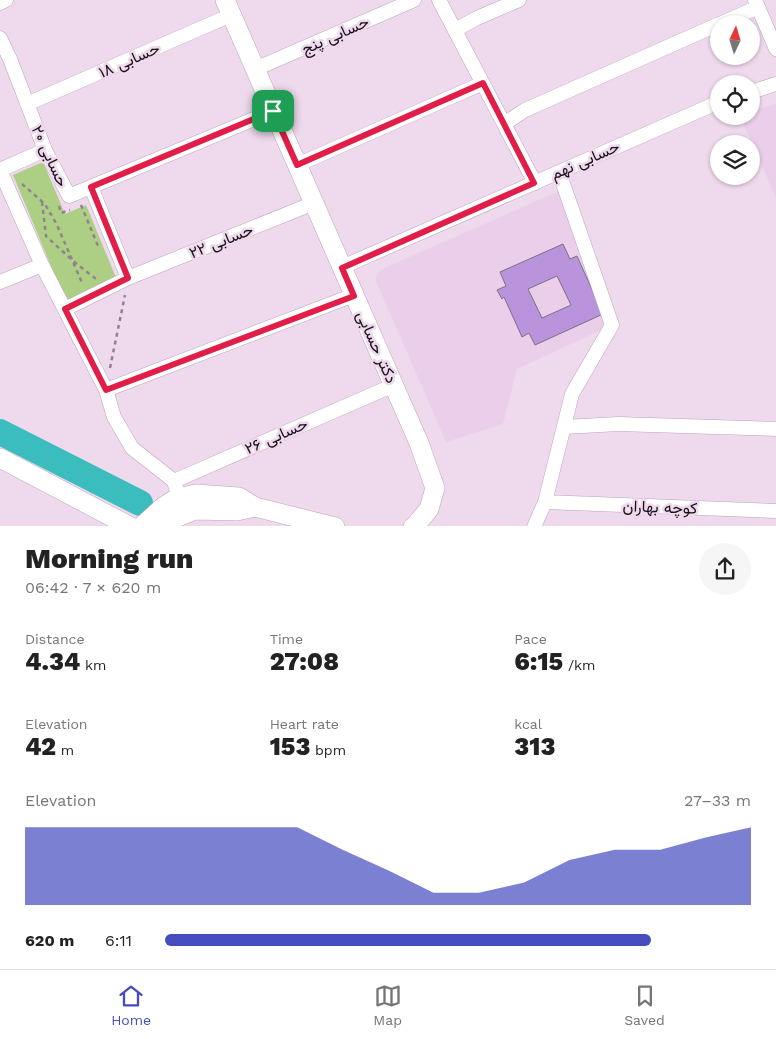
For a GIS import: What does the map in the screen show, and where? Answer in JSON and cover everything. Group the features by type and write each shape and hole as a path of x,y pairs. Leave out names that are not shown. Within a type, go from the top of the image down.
{"main road":[{"name":"دکتر حسابی","path":"228,7 394,385 435,488 429,509 415,526"},
{"path":"0,458 132,526"},
{"path":"142,526 163,507 176,489 196,494 239,497 255,507 335,526"},
{"path":"86,503 98,526"},
{"path":"164,526 172,519 196,510 237,511 255,507"}],"street":[{"path":"0,3 6,0"},
{"name":"حسابی پنج","path":"255,70 414,0"},
{"path":"439,0 534,183"},
{"path":"455,30 477,18 519,0"},
{"path":"736,15 756,4 776,49"},
{"name":"حسابی ۱۸","path":"27,104 228,7"},
{"path":"504,124 525,110 710,28"},
{"name":"حسابی ۲۰","path":"0,38 5,62 27,104 44,150 69,196 273,111"},
{"path":"297,165 483,83"},
{"path":"760,89 776,84"},
{"name":"حسابی نهم","path":"342,268 710,106"},
{"path":"44,150 0,170 42,265 106,390 114,417 132,448 176,489"},
{"path":"534,526 544,502 572,394 612,325 559,172"},
{"path":"91,187 128,278"},
{"name":"حسابی ۲۲","path":"65,309 128,278 314,203"},
{"path":"0,282 42,265"},
{"path":"106,390 354,296"},
{"name":"حسابی ۲۶","path":"176,489 394,385"},
{"path":"564,427 618,424 776,429"},
{"name":"کوچه بهاران","path":"544,502 776,511"}],"path":[{"path":"4,169 45,204 57,225 87,298"},
{"path":"42,202 46,236 73,261 102,283"},
{"path":"58,204 61,213 81,205 98,246"},
{"path":"106,390 128,278"}],"shaded area":[{"path":"776,104 776,198 760,162 760,135 748,135 744,125 760,125 760,108"},
{"path":"559,191 612,325 517,369 503,424 446,442 375,279 380,270"}],"green space":[{"path":"43,162 65,214 86,205 117,280 66,302 13,175"}],"building":[{"path":"563,244 570,259 577,256 603,314 535,345 529,333 522,337 504,297 502,299 497,290 506,286 500,272","holes":["557,276 571,305 542,318 528,289"]}],"waterway":[{"path":"0,432 140,503"}],"route":[{"path":"483,83 534,183 342,268 354,296 106,390 65,309 128,278 91,187 273,111 297,165 483,83"}]}
